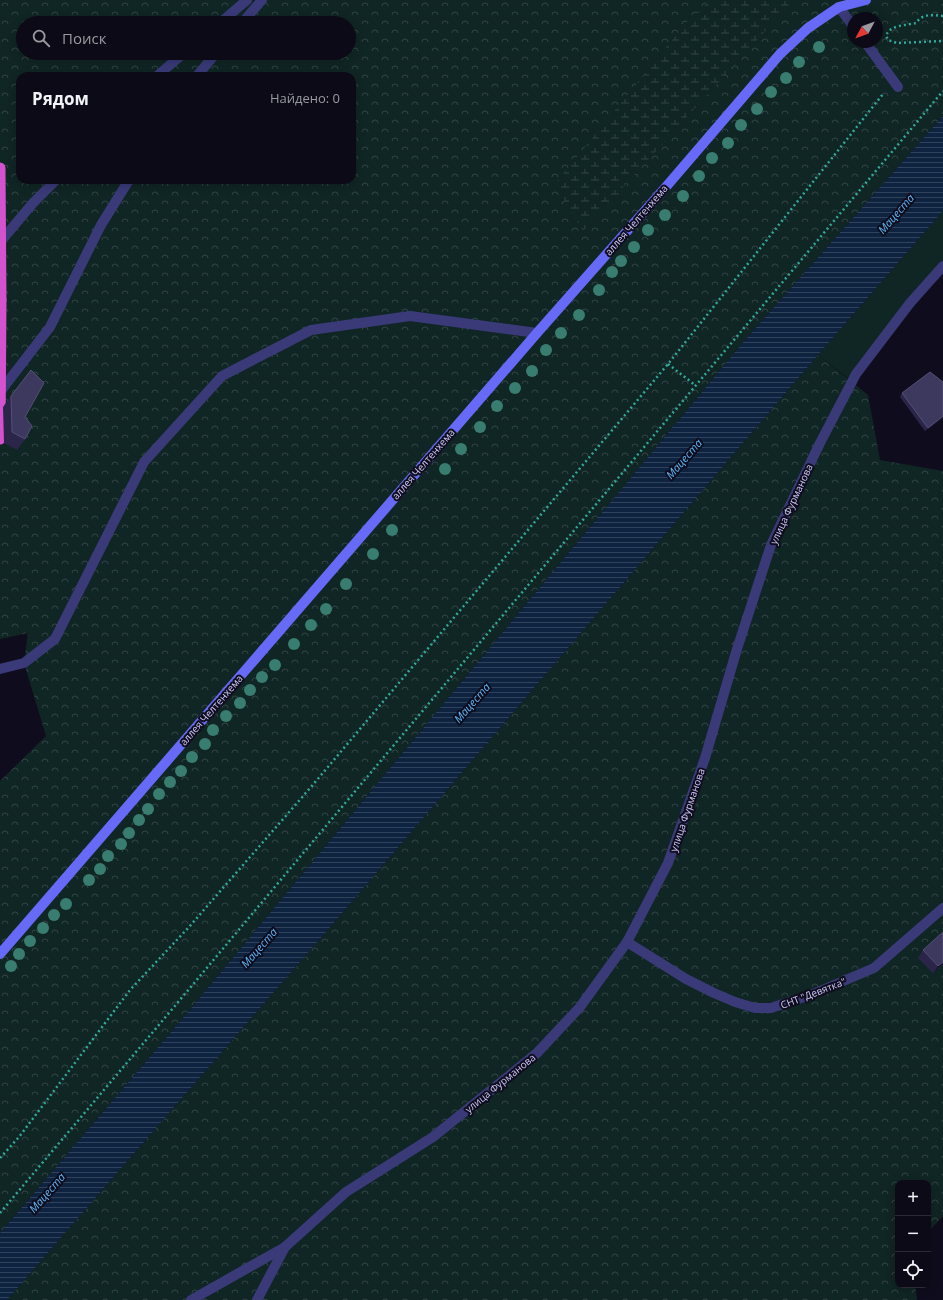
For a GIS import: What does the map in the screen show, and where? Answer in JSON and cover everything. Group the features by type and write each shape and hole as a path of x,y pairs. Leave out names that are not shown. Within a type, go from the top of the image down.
{"highway":[{"path":"0,168 0,439"}],"main road":[{"name":"аллея Челтенхема","path":"0,954 780,54 808,28 839,7 866,0"}],"street":[{"path":"228,16 247,0"},
{"path":"248,16 262,0"},
{"path":"839,7 847,18"},
{"path":"869,48 898,87"},
{"path":"162,72 176,60"},
{"path":"200,72 210,60"},
{"path":"1,241 33,203 52,184"},
{"path":"0,392 50,327 101,225 126,184"},
{"name":"улица Фурманова","path":"191,1300 285,1247 346,1192 433,1138 537,1053 580,1007 626,942 668,863 705,758 737,649 771,545 820,443 856,374 910,303 943,266"},
{"path":"0,669 24,663 55,639 144,462 222,376 311,330 410,316 537,333"},
{"name":"СНТ \"Девятка\"","path":"626,942 686,979 714,993 755,1008 771,1008 814,994 874,968 943,908"},
{"name":"улица Фурманова","path":"257,1300 285,1247"}],"path":[{"path":"943,16 925,15 916,23 894,28 887,33 886,36 888,40 897,43 943,41"},
{"path":"939,42 943,37"},
{"path":"0,1213 943,90"},
{"path":"0,1158 19,1137 130,990 189,927 311,787 668,364 883,93"},
{"path":"668,364 695,385"}],"green space":[{"path":"0,0 943,0 943,116 745,340 182,1019 0,1233 0,781 46,736 24,663 28,633 0,639"},
{"path":"710,0 785,0 789,5 583,231 555,184 686,23"},
{"path":"943,211 943,272 857,374 853,382 818,355"},
{"path":"818,355 868,395 880,460 943,471 943,1216 931,1229 931,1180 895,1180 895,1288 915,1288 917,1300 7,1300 326,932"}],"water":[{"name":"Мацеста","path":"943,116 943,211 818,355 326,932 7,1300 0,1300 0,1233 182,1019 745,340"}],"building":[{"path":"31,370 44,383 25,417 32,426 25,439 12,432 11,396"},
{"path":"930,372 943,382 943,416 928,428 902,393"},
{"path":"943,932 943,962 938,966 923,950"}]}
